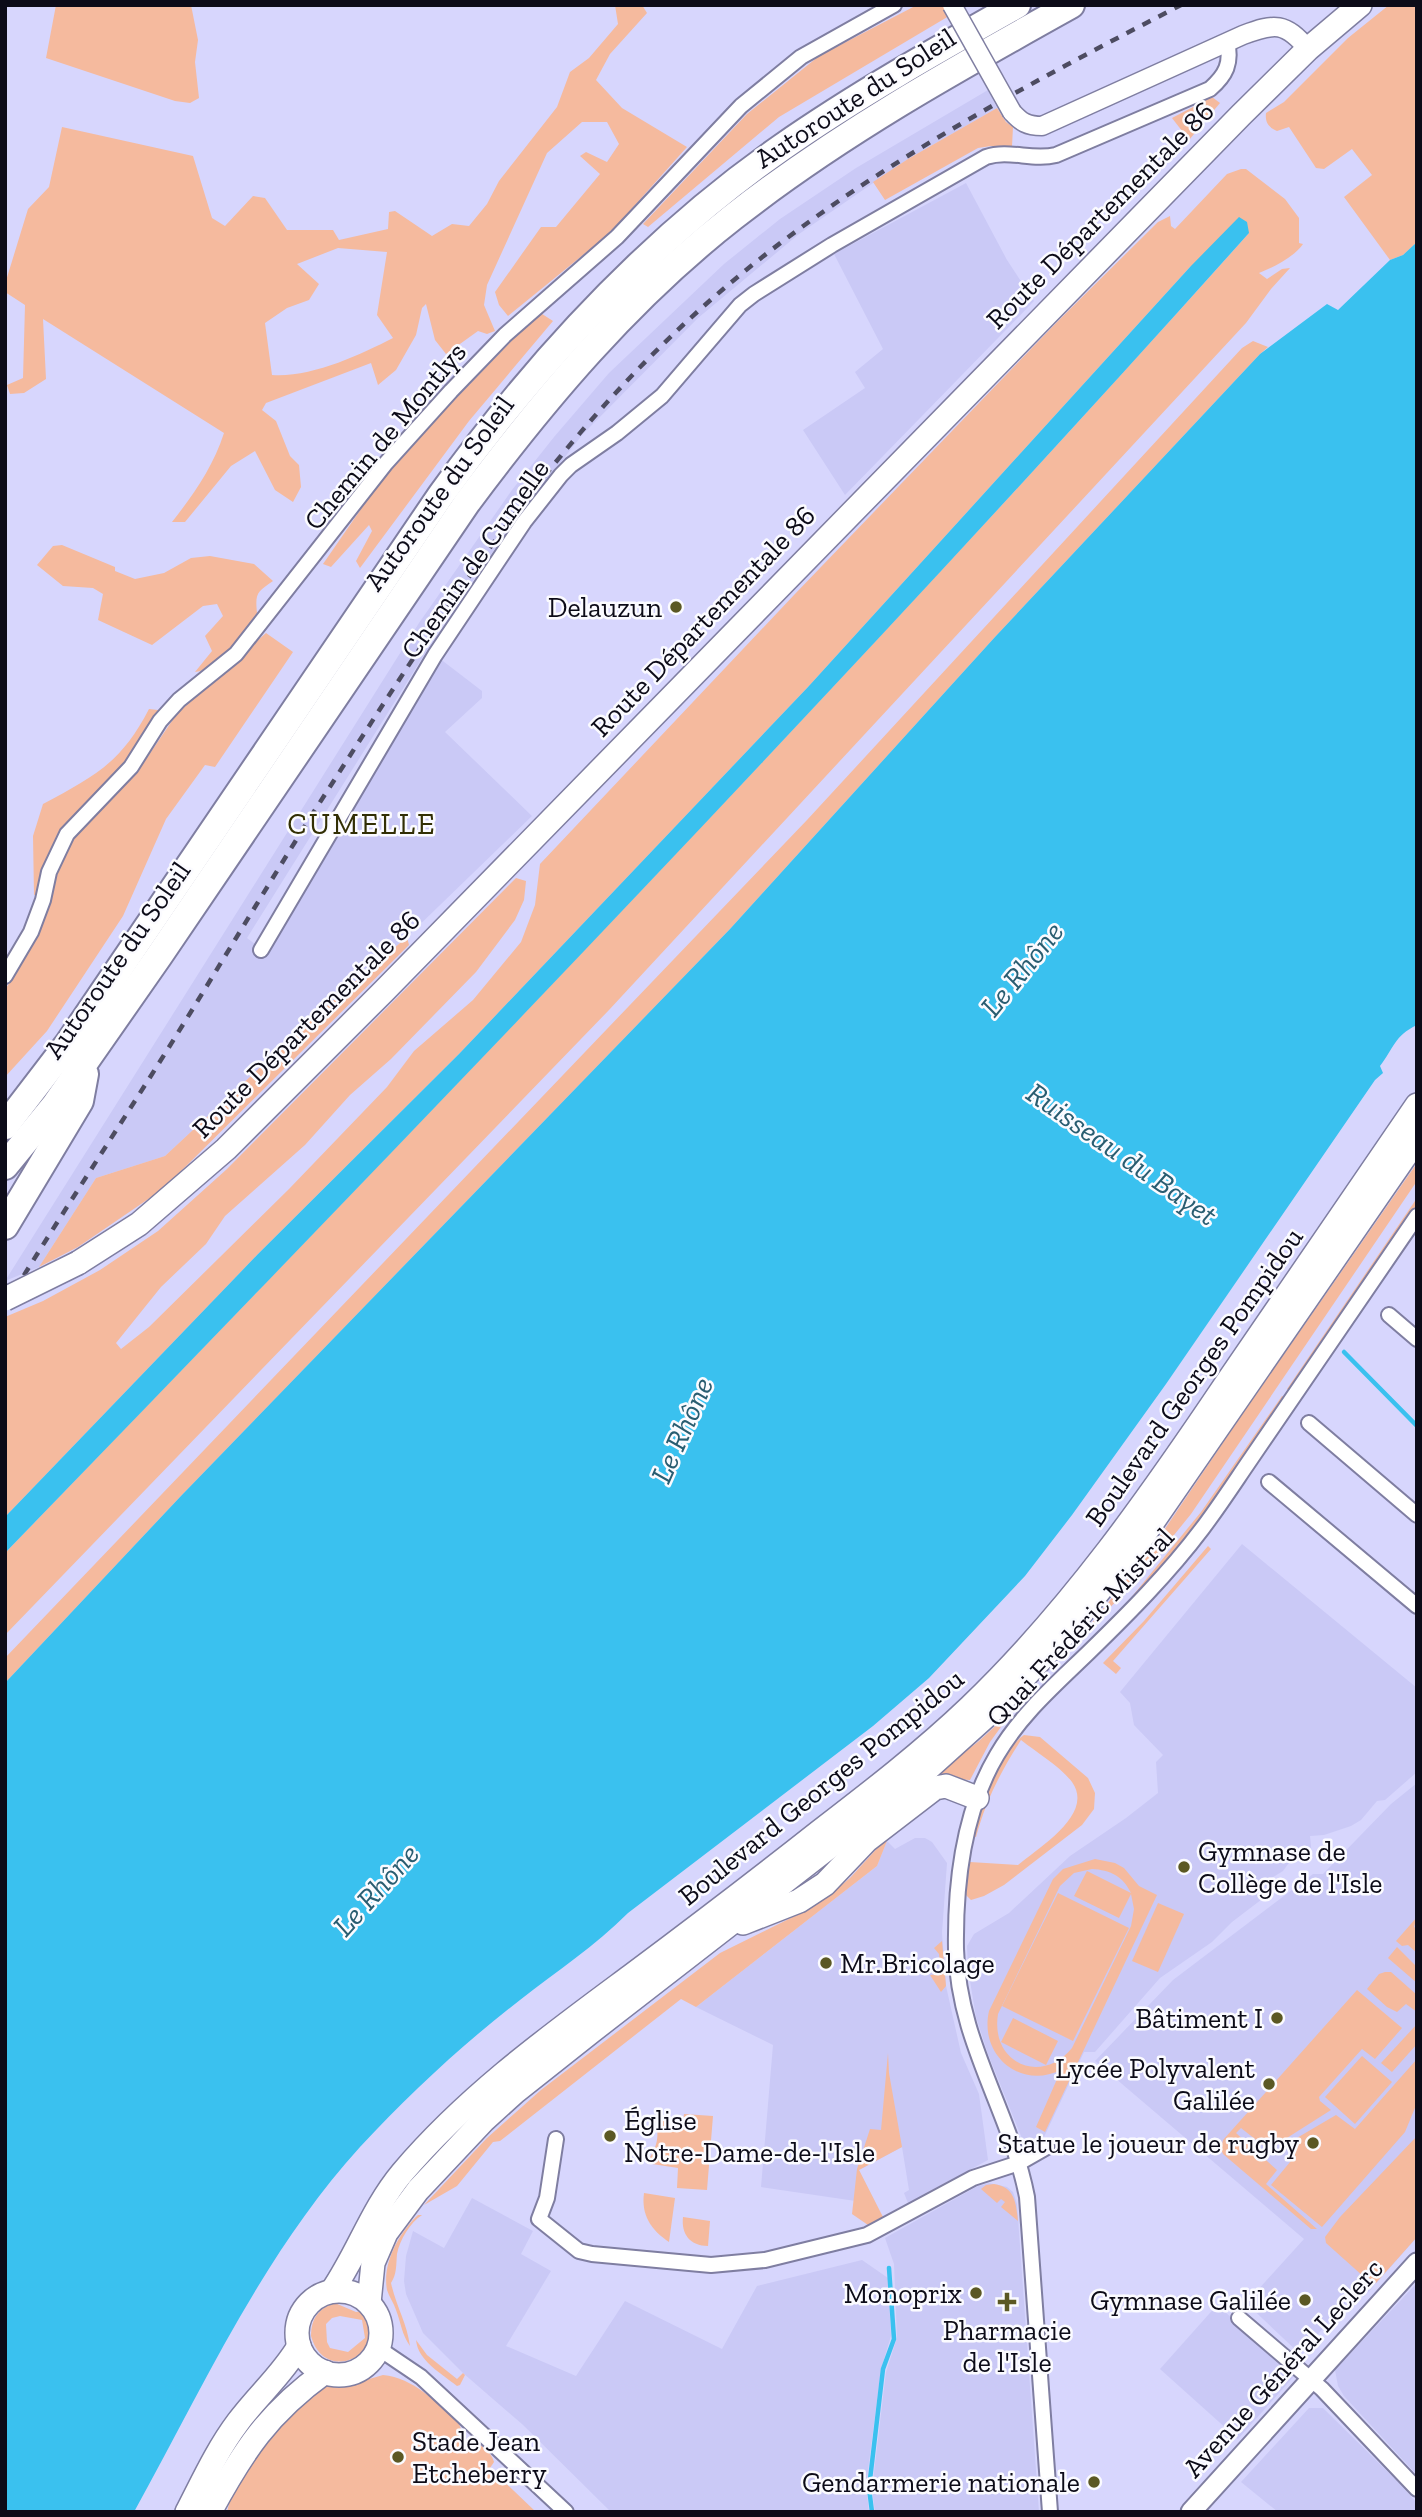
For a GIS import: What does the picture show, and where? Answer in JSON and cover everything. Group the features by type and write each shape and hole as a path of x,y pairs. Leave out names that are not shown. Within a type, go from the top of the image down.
{"highway":[{"name":"Autoroute du Soleil","path":"5,1126 68,1044 441,495 504,411 570,334 668,239 717,196 779,149 894,75 1017,5"},
{"name":"Autoroute du Soleil","path":"5,1166 55,1105 458,515 505,452 582,358 686,256 793,172 842,137 904,99 1071,5"},
{"path":"5,1226 80,1101 87,1059"}],"main road":[{"name":"Route Départementale 86","path":"5,1299 78,1263 139,1224 226,1149 384,991 1086,271 1308,49 1360,5"},
{"name":"Boulevard Georges Pompidou","path":"332,2291 369,2221 389,2190 426,2146 488,2087 542,2042 709,1917 914,1757 974,1703 1031,1644 1085,1583 1133,1519 1417,1105"},
{"name":"Boulevard Georges Pompidou","path":"369,2303 373,2263 380,2244 418,2190 449,2155 515,2092 958,1744 1062,1637 1141,1539 1417,1139"},
{"path":"720,1931 799,1901 825,1884 866,1841 934,1788 946,1786 977,1798"},
{"name":"Avenue Général Leclerc","path":"1191,2512 1417,2263"},
{"path":"332,2291 352,2293 369,2303 380,2324 378,2348 370,2361 356,2371 341,2374 325,2372 306,2359 299,2346 297,2328 303,2311 315,2298 332,2291"},
{"path":"187,2512 231,2432 279,2377 299,2346"},
{"path":"210,2512 256,2435 325,2372"}],"street":[{"name":"Chemin de Montlys","path":"5,976 31,932 43,900 49,872 66,834 131,768 160,721 178,700 236,654 386,463 451,391 505,335 617,237 741,106 801,57 894,5"},
{"path":"952,5 1012,112 1022,123 1030,126 1042,126 1259,28 1276,26 1288,29 1308,49"},
{"name":"Chemin de Cumelle","path":"261,950 435,654 543,496 571,464 617,433 662,396 740,305 832,245 986,157 1007,154 1043,158 1056,155 1210,89 1226,72 1230,62 1227,42"},
{"name":"Quai Frédéric Mistral","path":"1050,2512 1030,2219 1019,2163 969,2032 957,1971 959,1891 967,1834 977,1798 997,1755 1024,1717 1161,1580 1204,1527 1417,1216"},
{"path":"1389,1315 1417,1339"},
{"path":"1309,1423 1417,1514"},
{"path":"1269,1482 1417,1606"},
{"path":"556,2139 547,2197 539,2219 579,2251 711,2264 765,2260 867,2235 973,2178 1019,2163 1047,2147"},
{"path":"1239,2318 1312,2380 1417,2489"},
{"path":"378,2348 429,2384 566,2512"}],"shaded area":[{"path":"56,5 191,5 198,40 195,62 199,98 190,103 175,101 46,58"},
{"path":"615,5 642,5 647,13 610,54 596,80 622,108 687,147 610,233 508,316 499,305 495,292 541,227 556,227 600,174 580,156 586,152 607,162 619,144 607,122 582,122 547,153 487,285 484,305 495,331 487,334 478,331 446,354 435,340 426,304 422,308 416,335 396,370 378,385 371,363 266,403 262,410 276,421 290,456 299,465 301,487 293,502 275,490 255,451 231,466 185,522 172,522 202,480 224,433 43,319 46,379 24,393 10,394 7,385 23,378 25,305 5,292 5,284 28,209 49,187 62,127 193,156 212,218 225,226 253,196 265,198 287,230 333,230 339,240 388,229 389,212 395,211 432,236 452,224 469,226 487,204 499,181 557,107 570,72 589,58 618,24","holes":["338,248 387,252 377,315 393,338 318,369 272,375 265,323 287,308 309,300 319,284 297,264"]},
{"path":"917,5 943,5 949,16 779,117 648,227 643,224 747,114 819,56"},
{"path":"1389,5 1417,5 1417,242 1403,255 1390,260 1344,197 1372,175 1352,149 1324,169 1316,168 1289,127 1277,131 1268,124 1266,116 1266,113 1284,102 1348,38"},
{"path":"988,90 997,108 908,159 799,234 698,318 583,434 512,524 449,615 247,938 266,952 345,822 439,658 482,691 482,698 445,732 532,816 407,937 313,1018 165,1156 96,1178 39,1267 5,1281 419,623 512,490 554,437 609,373 724,264 780,219 856,168"},
{"path":"1212,97 1220,103 1189,140 1172,118"},
{"path":"997,108 1006,122 1013,127 1012,146 978,148 885,200 873,182"},
{"path":"1246,169 1285,199 1299,218 1299,243 1303,244 1277,265 1259,273 1267,279 1282,269 1290,268 1246,323 609,1010 5,1635 5,1553 477,1063 789,734 1249,233 1190,267 808,687 459,1054 258,1254 5,1517 5,1317 43,1301 100,1270 158,1231 227,1169 516,878 526,881 524,900 515,920 476,972 391,1059 350,1095 305,1145 225,1216 206,1244 161,1287 116,1343 121,1349 149,1327 289,1189 387,1087 414,1051 473,1000 521,942 535,905 540,864 1056,323 1158,222 1170,216 1171,226 1175,229 1227,174"},
{"path":"966,183 1007,260 1034,301 845,495 803,430 865,388 855,372 883,349 834,254"},
{"path":"539,312 553,321 469,421 360,568 356,561 372,531 369,525 331,567 323,564 390,467"},
{"path":"1253,341 1268,347 995,637 730,929 180,1497 5,1683 5,1658 807,820 1242,348"},
{"path":"62,545 115,567 115,571 135,579 164,573 191,558 210,556 254,564 273,581 258,594 257,613 230,649 213,665 195,672 212,651 205,636 223,616 217,604 203,606 152,645 98,620 103,594 93,588 63,586 37,565 53,546"},
{"path":"266,633 293,652 215,767 205,765 166,819 123,916 47,1031 5,1077 5,990 41,929 59,868 75,834 140,768 178,712"},
{"path":"149,709 158,710 138,748 117,775 59,836 38,894 34,895 33,836 43,804 105,766 128,743"},
{"path":"407,937 409,945 163,1189 78,1247 39,1267 96,1178 165,1156 313,1018"},
{"path":"1417,1163 1417,1181 1191,1514 1140,1577 1078,1640 1152,1548"},
{"path":"1417,1198 1417,1204 1289,1390 1287,1389"},
{"path":"1282,1396 1285,1397 1211,1502 1172,1553 1129,1602 1201,1512"},
{"path":"1242,1544 1417,1688 1417,1772 1385,1800 1377,1801 1361,1820 1351,1826 1324,1835 1310,1836 1312,1857 1291,1860 1283,1871 1265,1882 1274,1890 1232,1922 1212,1942 1160,1978 1095,2052 1084,2052 1044,2137 1023,2141 976,2017 967,1946 974,1934 1009,1913 1070,1856 1158,1793 1156,1762 1163,1755 1134,1725 1130,1703 1120,1692"},
{"path":"1208,1546 1211,1549 1113,1661 1121,1668 1116,1674 1103,1663 1144,1621"},
{"path":"1014,1709 990,1742 970,1780 954,1779 902,1801 979,1741"},
{"path":"1024,1735 1040,1737 1088,1778 1095,1793 1094,1809 1082,1825 1004,1885 971,1900 966,1895 970,1862 1018,1865 1062,1829 1076,1806 1077,1794 1067,1776 1021,1740 995,1786 976,1837 973,1836 999,1767 1015,1743"},
{"name":"Lycée Polyvalent Galilée","path":"1417,1783 1417,2237 1364,2297 1357,2291 1300,2354 1246,2303 1304,2239 1095,2061 1173,1980 1313,1874 1323,1874 1391,1804"},
{"path":"915,1838 925,1838 932,1842 947,1863 942,1933 946,1986 961,2053 979,2094 988,2160 908,2203 904,2193 909,2190 902,2147 859,2170 876,2204 761,2187 773,2045 696,2007 877,1866 887,1841 895,1849"},
{"path":"887,1841 877,1866 696,2007 681,1999 500,2141 493,2142 457,2186 424,2205 487,2138 541,2090 720,1953 803,1912 827,1897"},
{"path":"1095,1859 1115,1863 1124,1868 1139,1886 1157,1895 1045,2132 1036,2127 1061,2070 1046,2075 1031,2075 1018,2072 1006,2064 990,2042 989,2011 1053,1879 1063,1869","holes":["1092,1869 1120,1878 1131,1893 1087,1871 1074,1896 1119,1918 1131,1894 1134,1909 1131,1926 1072,2048 1060,2059 1046,2066 1020,2064 1002,2045 998,2031 998,2014 1060,1886 1074,1873"]},
{"path":"1058,1893 1129,1928 1073,2041 1002,2006"},
{"path":"1158,1903 1184,1914 1158,1972 1132,1961"},
{"path":"1417,1917 1414,1927 1417,1929 1417,1953 1408,1945 1402,1946 1396,1941"},
{"path":"942,1941 946,1986 941,1992 930,1975 941,1974 939,1954 934,1948"},
{"path":"1397,1947 1417,1967 1417,1983 1388,1958"},
{"path":"1391,1972 1417,1995 1417,2012 1406,2004 1397,2012 1387,2007 1367,1989 1379,1974"},
{"path":"1357,1990 1402,2028 1375,2059 1362,2049 1319,2097 1331,2110 1270,2151 1241,2128 1236,2133 1277,2170 1266,2184 1317,2229 1311,2229 1223,2154 1221,2149 1223,2140"},
{"path":"1013,2018 1058,2041 1046,2065 1001,2042"},
{"path":"1417,2024 1417,2044 1392,2072 1381,2063"},
{"path":"888,2053 902,2147 859,2170 883,2217 868,2225 852,2214 857,2169 870,2129 881,2130"},
{"path":"1362,2056 1392,2082 1355,2124 1325,2097"},
{"path":"1417,2059 1417,2103 1405,2132 1322,2227 1271,2185 1295,2156 1290,2142 1336,2115 1355,2129"},
{"path":"684,2114 713,2116 707,2190 677,2188 678,2168 646,2163 657,2142 654,2118 683,2121"},
{"path":"1417,2136 1417,2237 1376,2283 1364,2277 1326,2243 1325,2237 1340,2217"},
{"path":"989,2183 1007,2187 1013,2192 1017,2204 1039,2512 875,2512 872,2489 886,2372 897,2338 894,2264 885,2238 978,2186"},
{"path":"994,2184 1010,2192 1015,2202 1018,2221 1001,2207 1005,2202 1001,2199 997,2203 981,2189"},
{"path":"644,2193 675,2198 669,2242 649,2221 644,2208"},
{"path":"472,2198 533,2231 521,2254 551,2271 506,2346 576,2376 625,2301 722,2349 757,2286 862,2260 888,2278 891,2336 881,2369 866,2486 869,2512 611,2512 522,2424 463,2373 423,2333 406,2294 404,2281 406,2256 413,2231 444,2248"},
{"path":"418,2215 422,2215 400,2243 391,2283 410,2346 388,2293 386,2280 394,2249 404,2231"},
{"path":"683,2217 710,2221 708,2246 696,2244 688,2238"},
{"path":"1417,2283 1417,2475 1344,2396 1338,2386 1335,2370"},
{"path":"335,2303 356,2312 362,2311 370,2325 370,2338 364,2350 354,2358 330,2360 319,2352 311,2336 314,2319","holes":["340,2316 362,2320 365,2338 348,2352 330,2348 326,2324 332,2318"]},
{"path":"1217,2305 1296,2374 1238,2439 1160,2369"},
{"path":"416,2340 427,2355 457,2379 463,2373 465,2375 460,2385 457,2386 426,2360"},
{"name":"Stade Jean Etcheberry","path":"383,2375 414,2386 458,2421 461,2429 458,2438 468,2446 471,2442 486,2449 494,2462 490,2468 536,2512 227,2512 232,2491 249,2455 322,2384 349,2385"},
{"path":"1309,2408 1323,2408 1417,2503 1417,2512 1278,2512 1241,2482"}],"water":[{"path":"1239,217 1247,222 1249,233 944,568 634,899 5,1553 5,1517 258,1254 459,1054 808,687 1190,267"},
{"name":"Le Rhône","path":"1417,242 1417,1025 1395,1043 1380,1066 1383,1073 1375,1080 1166,1384 1072,1515 1025,1576 929,1678 873,1726 628,1913 478,2034 379,2127 325,2188 264,2277 210,2370 134,2512 5,2512 5,1683 180,1497 730,929 995,637 1260,354 1327,304 1338,310 1390,260 1403,255"}],"waterway":[{"name":"Ruisseau du Bayet","path":"1344,1352 1417,1426"},
{"path":"872,2512 869,2488 883,2369 894,2339 889,2268"}],"railway":[{"path":"5,1306 315,810 440,618 530,495 629,379 683,325 739,276 797,230 858,188 984,110 1181,5"}],"place":[{"name":"Delauzun","path":"676,607"},
{"name":"Gymnase de Collège de l'Isle","path":"1184,1867"},
{"name":"Mr.Bricolage","path":"826,1963"},
{"name":"Bâtiment I","path":"1277,2018"},
{"name":"Lycée Polyvalent Galilée","path":"1269,2084"},
{"name":"Église Notre-Dame-de-l'Isle","path":"610,2136"},
{"name":"Statue le joueur de rugby","path":"1313,2143"},
{"name":"Monoprix","path":"976,2293"},
{"name":"Gymnase Galilée","path":"1305,2300"},
{"name":"Pharmacie de l'Isle","path":"1007,2302"},
{"name":"Stade Jean Etcheberry","path":"398,2457"},
{"name":"Gendarmerie nationale","path":"1094,2482"}],"district":[{"name":"CUMELLE","path":"362,824"}]}
